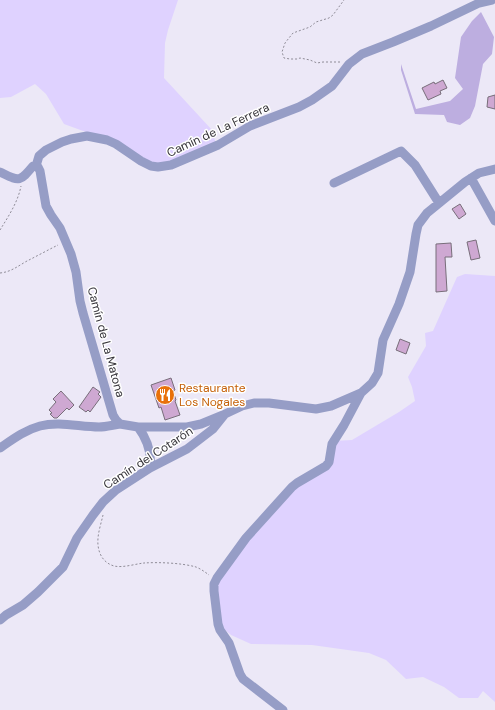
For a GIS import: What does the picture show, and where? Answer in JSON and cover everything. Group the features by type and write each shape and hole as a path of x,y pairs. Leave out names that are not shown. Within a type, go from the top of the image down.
{"street":[{"name":"Camín de La Ferrera","path":"22,178 33,166 36,166 39,156 46,150 62,142 87,136 116,144 140,161 151,166 158,167 171,165 218,146 250,126 299,107 312,100 332,86 349,64 362,54 431,26 479,3 492,0"},
{"path":"334,183 401,150 415,165 439,203"},
{"name":"Camín de La Matona","path":"36,166 40,171 46,206 60,228 71,254 85,320 114,415 120,424"},
{"name":"Camín del Cotarón","path":"0,620 38,592 63,567 77,538 103,502 116,490 150,468 187,449 213,429 225,414 242,406 254,403 269,403 316,409 331,406 361,393 372,383 378,373 384,340 410,272 418,225 427,213 465,182 479,174 495,169"},
{"path":"0,172 12,178 22,178"},
{"path":"471,178 495,221"},
{"path":"283,710 243,679 240,674 229,643 220,630 218,624 214,584 216,578 246,538 292,487 326,466 329,462 332,444 361,393"},
{"path":"0,448 22,433 47,424 99,427 120,424 138,427 187,427 200,424 225,414"},
{"path":"138,427 148,444 151,462 150,468"}],"path":[{"path":"334,62 317,63 300,58 290,60 284,58 282,52 285,43 293,33 310,27 316,22 334,15 344,0"},
{"path":"0,230 13,209 20,191 22,178"},
{"path":"0,272 13,270 66,241"},
{"path":"103,502 104,510 98,544 102,558 109,563 114,566 145,563 186,565 203,570 215,581"}],"shaded area":[{"path":"0,0 178,0 165,43 164,78 212,130 216,144 171,162 158,165 86,132 64,124 46,94 35,84 11,97 0,98"},
{"path":"481,12 494,37 492,54 483,64 475,106 470,118 460,125 447,122 444,115 415,114 401,70 401,64 416,109 450,101 463,89 455,78 461,37 472,21"},
{"path":"465,274 495,276 495,702 483,691 478,698 459,698 444,687 423,677 406,679 386,660 369,653 312,645 251,644 231,635 218,624 217,578 292,487 326,466 334,441 352,440 415,401 408,377 426,346 425,333 433,331 457,277"}],"building":[{"path":"443,80 447,88 440,91 441,94 428,100 422,88 434,82 435,84"},
{"path":"495,95 495,109 487,107 488,97"},
{"path":"460,204 466,214 459,219 452,209"},
{"path":"476,240 480,258 471,260 467,242"},
{"path":"451,243 452,257 445,257 447,291 436,292 436,244"},
{"path":"400,339 410,343 406,354 396,350"},
{"name":"Restaurante Los Nogales","path":"171,378 175,390 173,391 175,401 180,415 165,420 151,385"},
{"path":"93,387 100,392 98,394 101,397 90,412 88,410 86,412 79,407"},
{"path":"61,391 74,405 69,410 67,408 57,418 54,418 50,414 52,413 49,410 56,402 53,399"}],"place":[{"name":"Restaurante Los Nogales","path":"165,395"}]}
